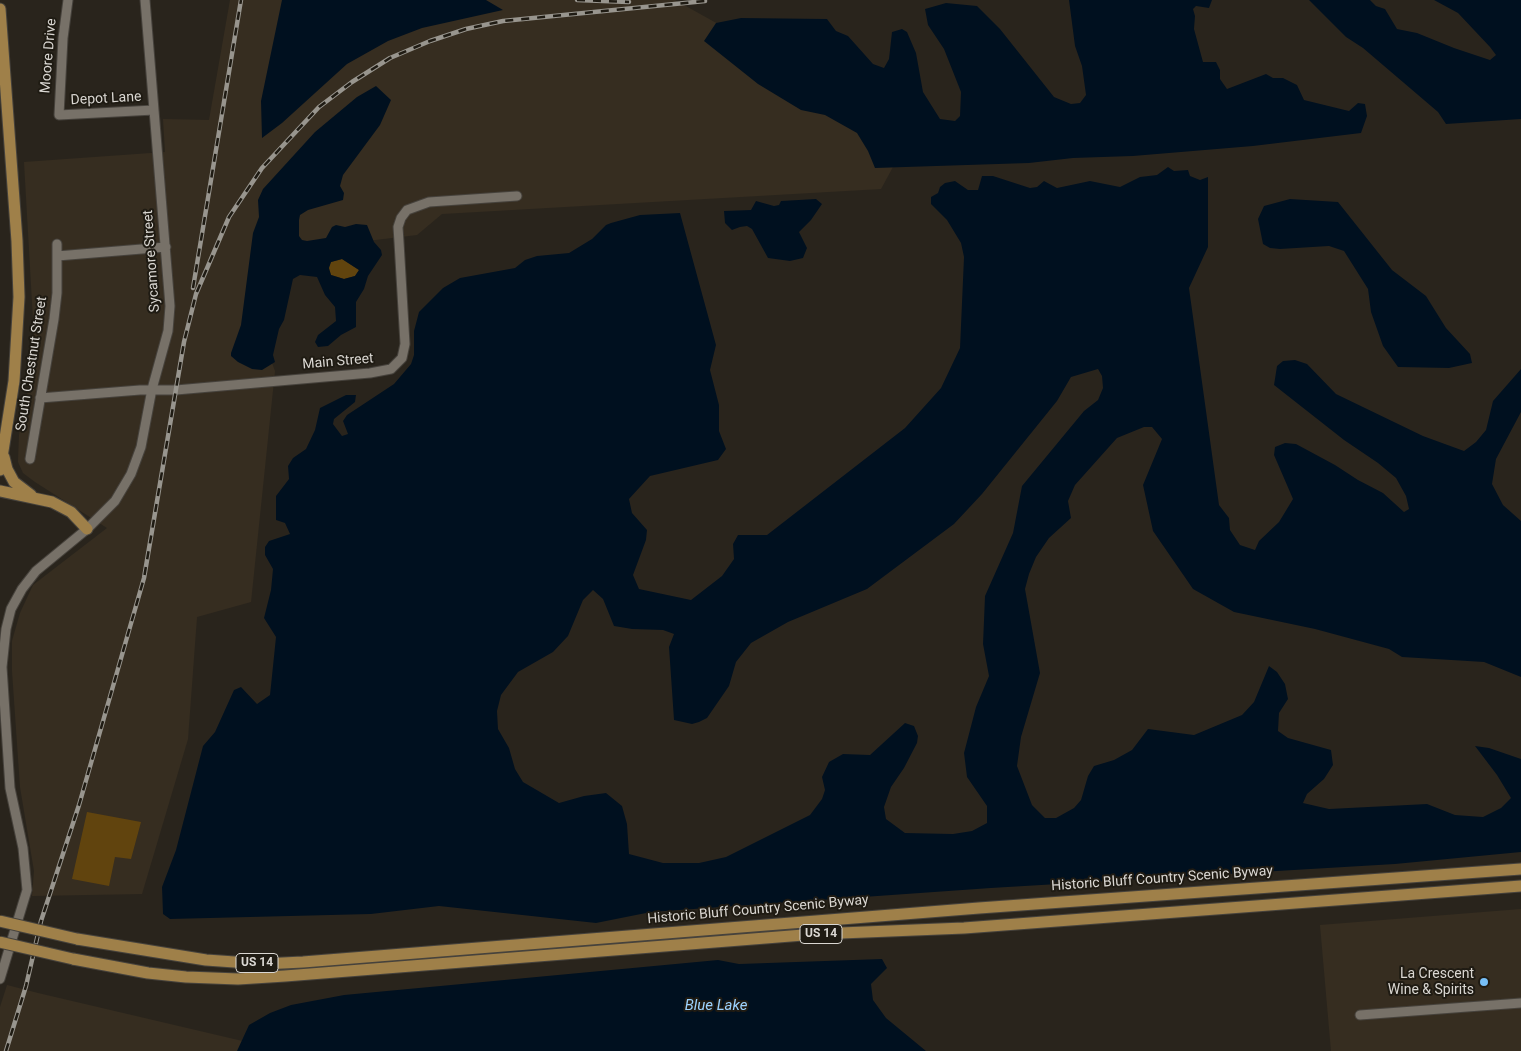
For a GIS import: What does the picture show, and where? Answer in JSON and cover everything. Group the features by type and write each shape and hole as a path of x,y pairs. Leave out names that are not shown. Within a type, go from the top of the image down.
{"main road":[{"path":"0,9 4,121 18,267 18,322 14,381 0,470"},
{"path":"4,452 10,476 14,482 33,496"},
{"path":"0,490 33,496 52,502 71,512 87,529"},
{"name":"Historic Bluff Country Scenic Byway","path":"0,921 77,939 206,960 262,964 979,908 1521,869"},
{"name":"Historic Bluff Country Scenic Byway","path":"0,942 73,959 148,973 238,979 806,935 983,926 1521,886"}],"street":[{"name":"Moore Drive","path":"59,115 63,38 68,0"},
{"name":"Sycamore Street","path":"87,529 115,501 131,474 141,447 152,389 170,318 166,247 145,0"},
{"name":"Depot Lane","path":"59,115 154,110"},
{"name":"Main Street","path":"40,398 152,389 176,390 370,373 392,369 402,358 405,344 399,242 401,218 407,210 430,202 517,196"},
{"name":"South Chestnut Street","path":"30,459 49,354 57,293 57,244"},
{"path":"57,256 166,247"},
{"path":"0,979 27,890 23,848 10,788 2,667 6,629 11,609 31,577 87,529"},
{"path":"1360,1015 1521,1003"}],"shaded area":[{"path":"230,0 675,0 912,132 881,189 442,214 417,235 350,243 284,255 261,335 275,371 251,602 197,617 188,739 142,894 32,896 34,871 20,787 12,671 12,641 20,613 33,585 107,528 35,482 23,473 18,462 19,435 35,355 24,162 165,152 163,119 209,120"},
{"path":"342,259 359,270 355,276 344,279 331,275 328,268 331,262"},
{"path":"87,812 141,822 131,859 115,857 109,886 72,879"},
{"path":"1521,909 1521,1051 1331,1051 1320,925"},
{"path":"7,985 285,1051 0,1051 0,1007"}],"water":[{"path":"282,0 486,0 503,10 422,28 388,41 347,64 282,123 262,138 261,101"},
{"path":"1069,0 1212,0 1209,8 1196,6 1193,9 1195,16 1194,29 1203,62 1216,62 1220,70 1220,79 1227,89 1266,74 1273,78 1283,78 1297,85 1304,100 1349,111 1358,103 1365,104 1367,116 1361,133 1253,146 1133,156 1073,158 1029,163 875,168 868,151 857,133 825,115 801,110 758,84 704,41 716,23 741,18 827,19 836,31 848,36 873,64 884,68 889,59 892,32 902,29 907,32 916,53 923,92 940,119 955,121 960,116 961,92 944,49 928,25 925,9 946,3 977,6 1000,29 1054,97 1071,104 1080,103 1086,95 1082,66 1075,46"},
{"path":"1309,0 1370,0 1376,6 1385,9 1397,29 1417,33 1490,60 1496,55 1490,47 1458,13 1434,0 1521,0 1521,119 1446,124 1438,112 1363,48 1346,37"},
{"path":"376,86 391,100 380,125 343,175 340,186 344,193 343,200 308,210 300,215 299,220 299,236 302,240 307,241 326,238 332,227 336,225 345,227 356,224 367,225 374,242 381,250 382,255 368,276 364,289 356,302 356,327 341,335 328,346 318,347 315,342 318,335 336,321 335,307 325,295 317,277 300,275 293,279 284,320 279,329 273,355 275,362 262,370 252,369 238,362 231,356 231,353 241,325 253,233 259,217 258,200 263,189 315,132 357,97","holes":["342,259 359,270 355,276 344,279 331,275 329,268 331,262"]},
{"path":"1168,167 1174,171 1188,170 1190,176 1200,180 1208,177 1208,247 1189,288 1219,505 1229,518 1230,530 1240,545 1255,550 1259,541 1279,522 1293,499 1274,455 1275,447 1285,443 1296,444 1335,465 1383,493 1404,512 1409,509 1406,496 1396,478 1274,385 1277,366 1283,361 1295,360 1307,364 1336,394 1423,436 1464,451 1476,442 1486,430 1493,401 1521,369 1521,412 1496,459 1492,484 1503,505 1521,521 1521,677 1484,662 1402,657 1389,649 1315,629 1234,612 1193,589 1153,531 1143,485 1162,439 1152,427 1144,427 1117,438 1075,485 1068,501 1071,518 1049,538 1036,557 1029,574 1025,589 1040,673 1021,737 1017,766 1032,805 1045,818 1056,818 1074,808 1081,800 1088,776 1094,766 1114,760 1132,750 1148,729 1194,735 1242,715 1254,702 1269,666 1277,672 1285,684 1288,699 1279,713 1278,731 1288,738 1331,750 1333,765 1324,779 1307,794 1303,803 1329,809 1427,804 1455,815 1483,817 1501,808 1511,798 1497,775 1475,746 1489,748 1521,759 1521,852 1395,864 991,888 651,912 596,923 439,906 371,914 170,919 163,914 162,887 176,850 203,746 215,732 234,690 241,687 257,704 270,695 276,637 264,618 271,590 273,569 265,555 265,547 269,541 290,534 285,523 276,520 276,496 289,479 288,466 293,458 306,449 315,430 320,408 346,395 356,395 355,402 334,419 333,424 342,436 348,434 343,421 347,415 394,384 411,364 414,355 414,331 419,312 443,288 460,278 515,268 525,260 537,256 569,253 592,239 606,225 611,223 640,215 680,213 716,345 710,370 719,405 719,431 726,449 718,460 650,476 629,499 632,513 647,530 646,540 633,575 639,589 691,600 722,576 734,559 733,544 738,535 767,535 905,428 941,388 960,348 964,257 961,243 947,220 931,204 931,197 938,193 940,187 945,183 955,181 968,190 978,190 982,176 993,176 1030,188 1037,187 1044,181 1057,188 1090,181 1120,187 1140,177 1157,175","holes":["1098,369 1102,376 1103,388 1098,400 1084,411 1022,486 1013,533 985,596 983,644 989,676 976,707 964,753 967,777 987,806 987,823 972,831 953,834 905,833 886,819 884,807 891,787 904,768 917,743 918,736 914,726 905,723 870,755 843,754 829,762 822,777 825,790 822,799 810,815 726,857 699,863 663,863 629,854 627,824 622,806 606,793 584,796 559,803 523,782 515,769 509,748 498,729 497,711 501,695 518,672 553,652 568,636 583,600 593,590 603,599 614,626 632,629 663,630 674,634 669,647 674,720 692,724 699,722 707,718 729,686 736,662 751,643 788,622 867,589 954,524 982,494 1057,401 1071,377"]},
{"path":"816,199 822,204 811,220 799,232 807,248 803,258 790,261 768,258 752,229 747,226 732,230 725,223 724,211 751,210 756,201 774,206 779,205 781,201"},
{"path":"1290,199 1338,202 1392,270 1426,296 1446,328 1470,354 1472,363 1449,368 1398,367 1383,346 1371,312 1368,289 1344,251 1329,246 1280,249 1270,248 1263,244 1258,219 1264,206"},
{"name":"Blue Lake","path":"882,959 887,968 871,984 873,1000 886,1018 926,1051 237,1051 249,1025 270,1013 291,1005 344,995 718,960 739,964"}],"railway":[{"path":"193,288 241,0"},
{"path":"577,0 629,2"},
{"path":"6,1051 26,986 41,921 79,805 144,578 184,342 196,294 229,217 262,168 319,107 352,82 390,58 430,41 466,29 503,21 705,1"}],"place":[{"name":"La Crescent Wine & Spirits","path":"1484,982"}]}
